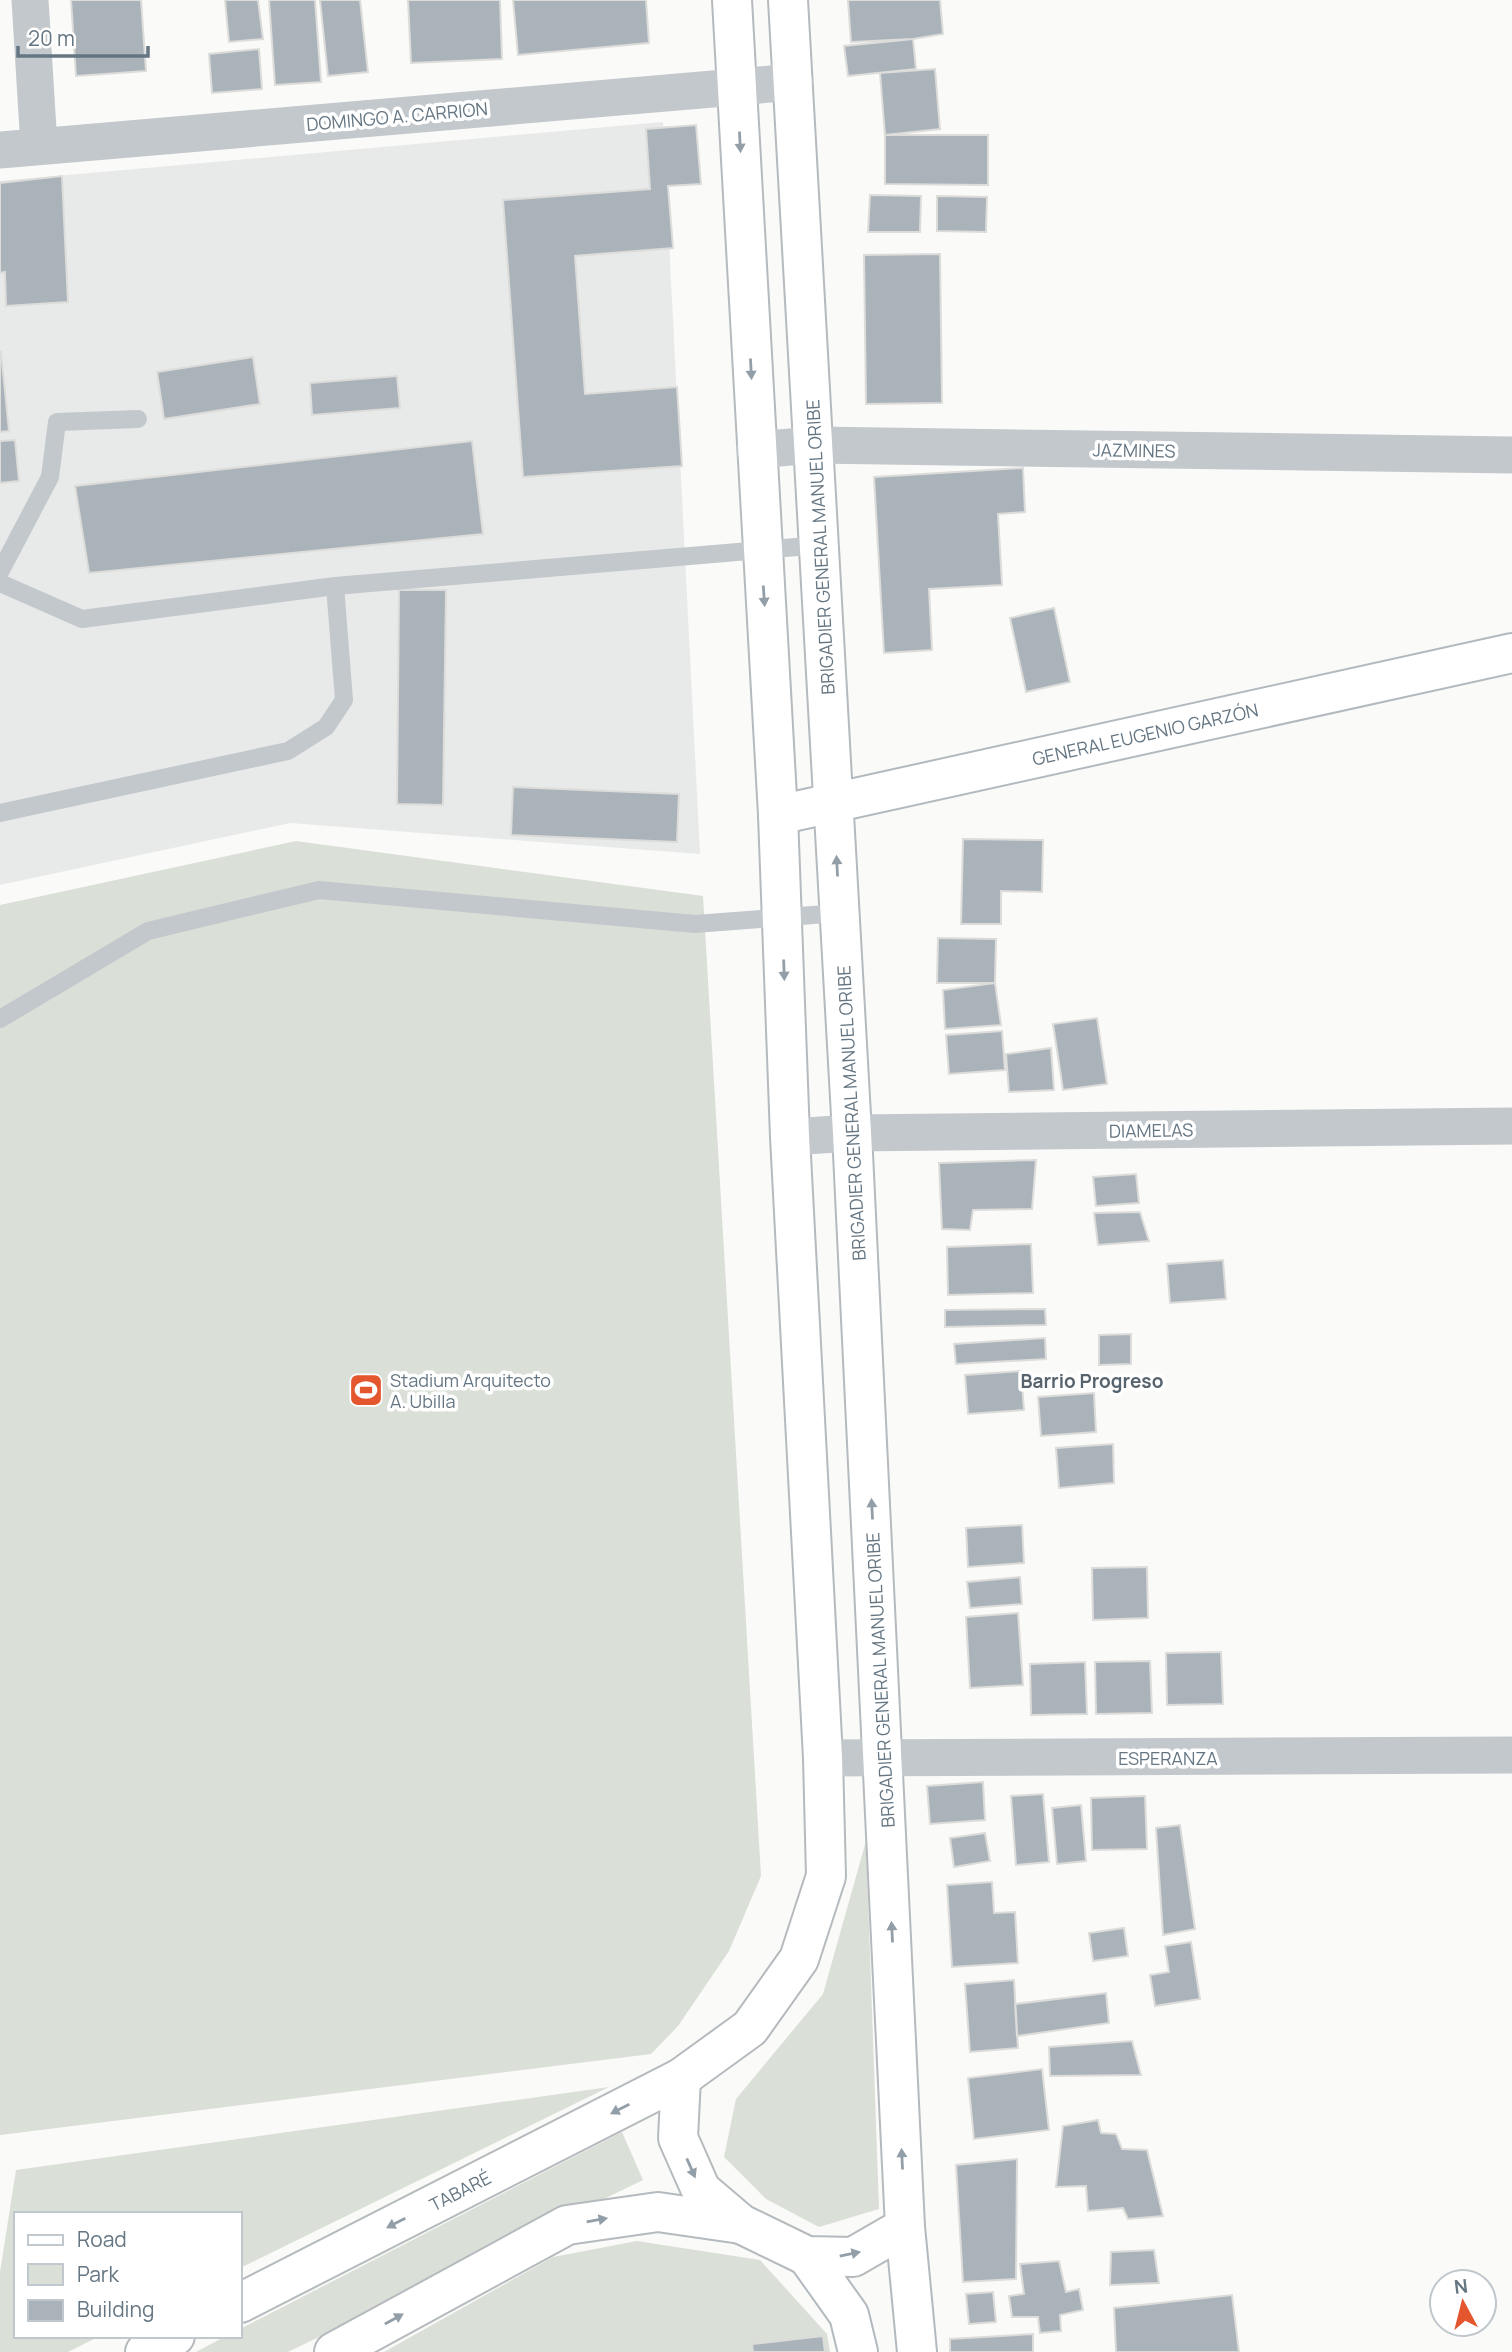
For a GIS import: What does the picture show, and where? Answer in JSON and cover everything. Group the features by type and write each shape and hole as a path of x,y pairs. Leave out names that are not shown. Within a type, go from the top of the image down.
{"main road":[{"path":"732,0 755,450 778,815 790,1137 823,1758 826,1877 799,1959 750,2028 681,2078 678,2138 701,2190 741,2224 807,2256 853,2257 905,2227"},
{"name":"BRIGADIER GENERAL MANUEL ORIBE","path":"788,0 815,445 885,1760 905,2227 917,2352"},
{"name":"GENERAL EUGENIO GARZÓN","path":"778,815 1512,653"},
{"name":"TABARÉ","path":"242,2302 681,2078"},
{"path":"334,2352 567,2225 657,2212 741,2224"},
{"path":"807,2256 849,2315 858,2352"},
{"path":"145,2352 172,2338"}],"street":[{"path":"30,0 39,146"},
{"name":"DOMINGO A. CARRION","path":"0,150 794,82"},
{"name":"JAZMINES","path":"755,450 815,445 1512,455"},
{"name":"DIAMELAS","path":"790,1137 852,1133 1512,1126"},
{"name":"ESPERANZA","path":"823,1758 885,1760 1512,1755"}],"lane":[{"path":"0,572 50,477 57,422 138,419"},
{"path":"0,583 82,620 335,586 820,545"},
{"path":"0,813 288,751 326,727 344,700 335,586"},
{"path":"0,1019 148,931 319,890 695,924 839,913"}],"shaded area":[{"path":"663,122 700,854 290,823 0,885 0,181"}],"green space":[{"name":"Stadium Arquitecto A. Ubilla","path":"296,841 703,896 761,1876 729,1951 678,2026 651,2054 0,2135 0,905"},
{"path":"866,1841 879,2209 819,2227 766,2199 724,2157 736,2099 823,1994"},
{"path":"609,2087 242,2267 242,2212 14,2212 14,2338 96,2338 68,2352 0,2352 0,2272 16,2170"},
{"path":"622,2132 643,2180 288,2352 196,2352 222,2338 242,2338 242,2328"},
{"path":"637,2241 760,2260 827,2334 830,2352 384,2352 553,2257"}],"building":[{"path":"71,0 141,0 146,71 76,76"},
{"path":"225,0 258,0 263,39 229,42"},
{"path":"269,0 315,0 321,82 275,85"},
{"path":"320,0 360,0 368,72 328,76"},
{"path":"408,0 500,0 502,59 411,63"},
{"path":"513,0 646,0 649,43 518,55"},
{"path":"848,0 940,0 943,34 913,39 851,42"},
{"path":"913,39 916,69 848,76 844,46"},
{"path":"259,49 262,89 212,93 209,54"},
{"path":"935,69 940,129 885,135 880,73"},
{"path":"696,125 701,184 668,186 673,248 575,256 585,394 677,387 682,466 523,477 503,200 650,189 646,129"},
{"path":"885,135 988,135 988,185 885,184"},
{"path":"62,176 68,302 6,306 5,272 0,273 0,183"},
{"path":"870,195 921,196 920,232 868,232"},
{"path":"937,196 987,197 986,232 937,231"},
{"path":"940,254 942,403 866,404 864,255"},
{"path":"0,352 9,431 0,432"},
{"path":"253,357 260,404 164,419 157,372"},
{"path":"397,376 400,408 312,415 310,383"},
{"path":"15,440 19,481 0,483 0,441"},
{"path":"472,441 483,534 89,573 75,486"},
{"path":"1023,468 1025,512 998,514 1002,585 929,589 932,650 884,653 874,477"},
{"path":"399,590 446,590 443,805 397,804"},
{"path":"1054,608 1070,682 1026,692 1010,618"},
{"path":"513,787 679,794 677,842 511,835"},
{"path":"963,839 1043,840 1042,892 1001,891 1001,924 961,924"},
{"path":"938,938 996,939 995,983 937,983"},
{"path":"995,983 1001,1025 945,1029 943,990"},
{"path":"1097,1018 1107,1084 1063,1090 1053,1024"},
{"path":"1002,1031 1005,1070 949,1074 946,1035"},
{"path":"1051,1048 1054,1090 1009,1092 1006,1054"},
{"path":"1036,1160 1032,1209 973,1210 970,1230 942,1229 939,1163"},
{"path":"1136,1174 1139,1203 1096,1206 1093,1177"},
{"path":"1140,1212 1149,1241 1098,1245 1094,1213"},
{"path":"1031,1244 1033,1293 948,1295 947,1247"},
{"path":"1223,1260 1226,1299 1170,1303 1167,1264"},
{"path":"1045,1309 1046,1325 945,1327 945,1310"},
{"path":"1131,1334 1131,1364 1099,1365 1099,1335"},
{"path":"1045,1338 1046,1359 956,1364 954,1344"},
{"path":"1021,1371 1024,1410 968,1414 965,1375"},
{"path":"1094,1393 1096,1432 1041,1436 1038,1397"},
{"path":"1113,1444 1114,1483 1059,1488 1056,1448"},
{"path":"1022,1525 1024,1563 968,1567 966,1528"},
{"path":"1147,1567 1148,1618 1093,1620 1092,1568"},
{"path":"1020,1577 1022,1604 970,1608 967,1582"},
{"path":"1018,1613 1023,1685 970,1688 966,1617"},
{"path":"1221,1652 1223,1704 1167,1705 1166,1653"},
{"path":"1150,1661 1152,1713 1096,1714 1095,1662"},
{"path":"1085,1662 1087,1714 1031,1715 1030,1664"},
{"path":"983,1782 985,1820 930,1824 927,1786"},
{"path":"1043,1794 1049,1862 1016,1865 1011,1796"},
{"path":"1145,1796 1147,1849 1092,1850 1091,1798"},
{"path":"1081,1805 1086,1861 1057,1864 1052,1808"},
{"path":"1180,1825 1195,1929 1163,1935 1156,1828"},
{"path":"985,1833 990,1861 954,1867 950,1838"},
{"path":"992,1882 994,1913 1015,1912 1018,1963 952,1967 947,1885"},
{"path":"1124,1928 1128,1956 1093,1961 1089,1933"},
{"path":"1191,1942 1200,1999 1155,2006 1150,1975 1169,1972 1165,1946"},
{"path":"1014,1980 1018,2048 970,2052 965,1984"},
{"path":"1106,1993 1109,2023 1017,2036 1015,2004"},
{"path":"1132,2041 1141,2075 1050,2076 1049,2047"},
{"path":"1042,2069 1049,2130 974,2139 968,2078"},
{"path":"1098,2120 1101,2133 1116,2134 1122,2149 1147,2150 1163,2216 1128,2219 1123,2208 1088,2211 1086,2186 1056,2187 1063,2126"},
{"path":"1017,2159 1016,2279 963,2282 956,2165"},
{"path":"1154,2250 1159,2283 1110,2285 1111,2252"},
{"path":"1059,2261 1066,2292 1079,2289 1083,2310 1060,2315 1061,2331 1040,2333 1038,2317 1012,2317 1009,2296 1024,2294 1020,2264"},
{"path":"993,2292 996,2322 969,2324 966,2294"},
{"path":"1232,2295 1239,2352 1116,2352 1114,2308"},
{"path":"1033,2334 1033,2352 950,2352 950,2339"},
{"path":"823,2336 825,2352 753,2352 752,2344"}],"place":[{"name":"Stadium Arquitecto A. Ubilla","path":"366,1390"}],"district":[{"name":"Barrio Progreso","path":"1092,1381"}]}
